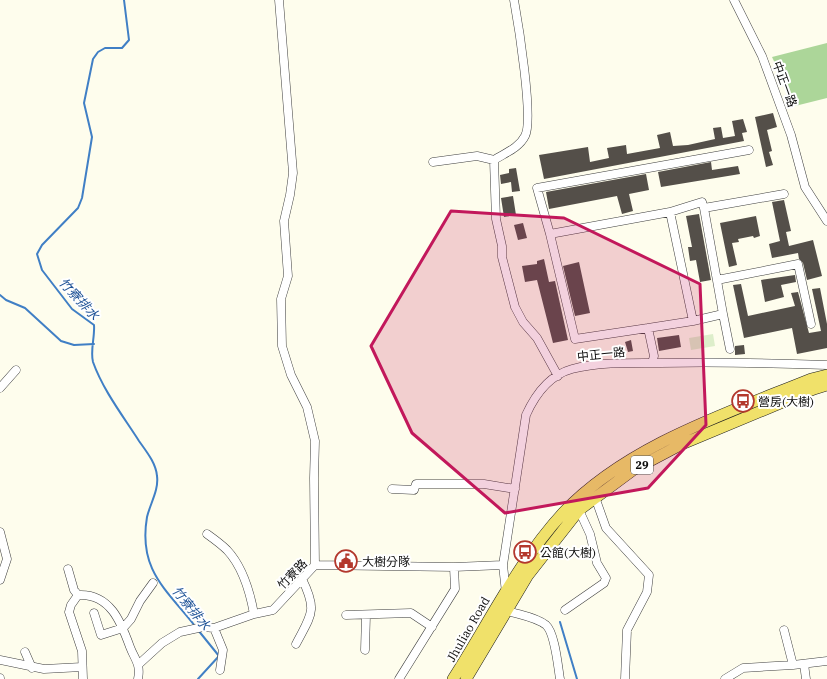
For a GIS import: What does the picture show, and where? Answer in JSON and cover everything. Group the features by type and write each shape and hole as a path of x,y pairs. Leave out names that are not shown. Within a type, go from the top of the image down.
{"main road":[{"name":"29","path":"504,592 563,514 591,488 632,459 656,444 707,421 810,379 827,375"},
{"name":"29","path":"508,611 528,575 579,510 633,470 682,444 827,385"},
{"name":"Jhuliao Road","path":"468,675 504,592"},
{"name":"Jhuliao Road","path":"453,679 468,675 508,611"}],"street":[{"path":"279,0 293,173 284,221 288,276 281,299 282,346 291,375 307,407 315,441 315,565"},
{"path":"433,162 477,156 494,160 519,144 526,135 528,118 520,39 514,0"},
{"name":"中正一路","path":"734,0 762,56 791,135 805,188 827,221"},
{"path":"723,314 693,321 575,339 550,234 537,188 749,150"},
{"path":"494,160 496,219 502,246 502,258 515,307 524,322 537,338 558,376"},
{"path":"704,208 784,194"},
{"path":"550,234 670,212 702,202 730,349"},
{"path":"670,212 693,321"},
{"path":"717,280 798,264 811,324"},
{"path":"648,328 654,356 652,363"},
{"name":"中正一路","path":"502,565 526,415 533,399 542,388 558,376 571,369 610,364 733,362 827,365"},
{"path":"0,388 16,370"},
{"path":"392,489 414,490 416,484 484,484 515,489"},
{"path":"595,497 606,528 649,575 647,592 627,630 625,679"},
{"path":"565,610 604,583 606,578 597,563 590,534 579,510"},
{"path":"0,532 7,559 0,580"},
{"path":"207,534 228,551 237,565 250,595 254,614"},
{"name":"竹寮路","path":"139,664 162,643 180,632 202,627 214,628 254,614 273,610 315,565 454,567 502,565"},
{"path":"502,565 504,592 508,611 538,621 547,626 552,636 560,679"},
{"path":"399,679 455,589 454,567"},
{"path":"68,569 74,590 78,595"},
{"path":"296,644 311,615 311,597 302,579"},
{"path":"94,613 101,634 123,628 131,619 140,601 154,583"},
{"path":"78,595 90,595 99,599 109,606 120,620 133,656 139,664 138,679"},
{"path":"78,595 71,605 69,612 82,651 83,679"},
{"path":"346,615 411,613 432,627"},
{"path":"365,650 366,614"},
{"path":"214,628 223,650 220,670"},
{"path":"784,630 793,666"},
{"path":"25,652 32,668"},
{"path":"0,660 32,668 44,669 82,667"},
{"path":"725,679 743,668 793,666 827,661"},
{"path":"804,664 806,679"}],"highlighted area":[{"path":"451,211 564,218 700,284 706,425 648,488 505,513 412,433 371,346"}],"green space":[{"path":"827,43 827,98 795,106 772,57"},
{"path":"713,334 715,346 691,350 689,338"}],"building":[{"path":"773,113 777,127 767,130 772,151 769,152 773,165 766,167 755,117"},
{"path":"743,119 747,132 742,133 744,141 544,179 539,155 588,147 590,162 609,158 607,148 626,145 627,154 660,148 657,135 670,132 673,146 688,145 715,139 713,128 721,127 723,138 735,136 732,121"},
{"path":"711,162 712,170 738,166 740,174 661,187 658,172"},
{"path":"516,168 520,191 512,192 511,182 501,184 500,175 509,173 509,169"},
{"path":"646,174 649,190 629,194 633,211 622,214 617,196 549,209 546,192"},
{"path":"513,196 516,215 504,217 501,198"},
{"path":"784,200 791,231 786,232 789,246 813,240 822,276 807,280 803,263 799,259 798,253 772,258 769,244 780,241 772,202"},
{"path":"699,214 711,280 700,282 696,260 690,261 688,247 692,247 686,216"},
{"path":"756,216 760,236 738,239 739,242 732,243 737,265 729,267 720,223"},
{"path":"523,223 527,238 518,240 514,225"},
{"path":"544,259 549,282 555,281 568,340 553,343 537,280 525,282 522,266 537,264 537,261"},
{"path":"579,262 590,313 575,316 563,266"},
{"path":"795,275 796,282 781,285 784,297 765,302 761,280"},
{"path":"741,284 748,316 795,306 791,293 798,292 809,333 821,331 812,289 820,288 827,324 827,348 797,354 792,328 744,338 733,285"},
{"path":"679,335 681,347 659,351 657,338"},
{"path":"631,340 633,351 628,352 625,342"},
{"path":"744,345 745,354 735,355 735,346"}],"waterway":[{"name":"竹寮排水","path":"124,0 129,40 122,48 105,48 98,52 93,59 84,103 92,137 82,198 78,208 42,245 37,254 42,270 72,309 94,325 92,358 97,372 114,403 148,453 155,466 157,486 147,517 145,535 147,551 157,578 195,626"},
{"path":"0,295 6,300 25,308 61,341 74,345 94,344"},
{"path":"560,622 577,679"},
{"name":"竹寮排水","path":"198,630 219,656 198,679"}],"place":[{"name":"營房(大樹)","path":"743,401"},
{"name":"公館(大樹)","path":"525,552"},
{"name":"大樹分隊","path":"346,561"}]}
